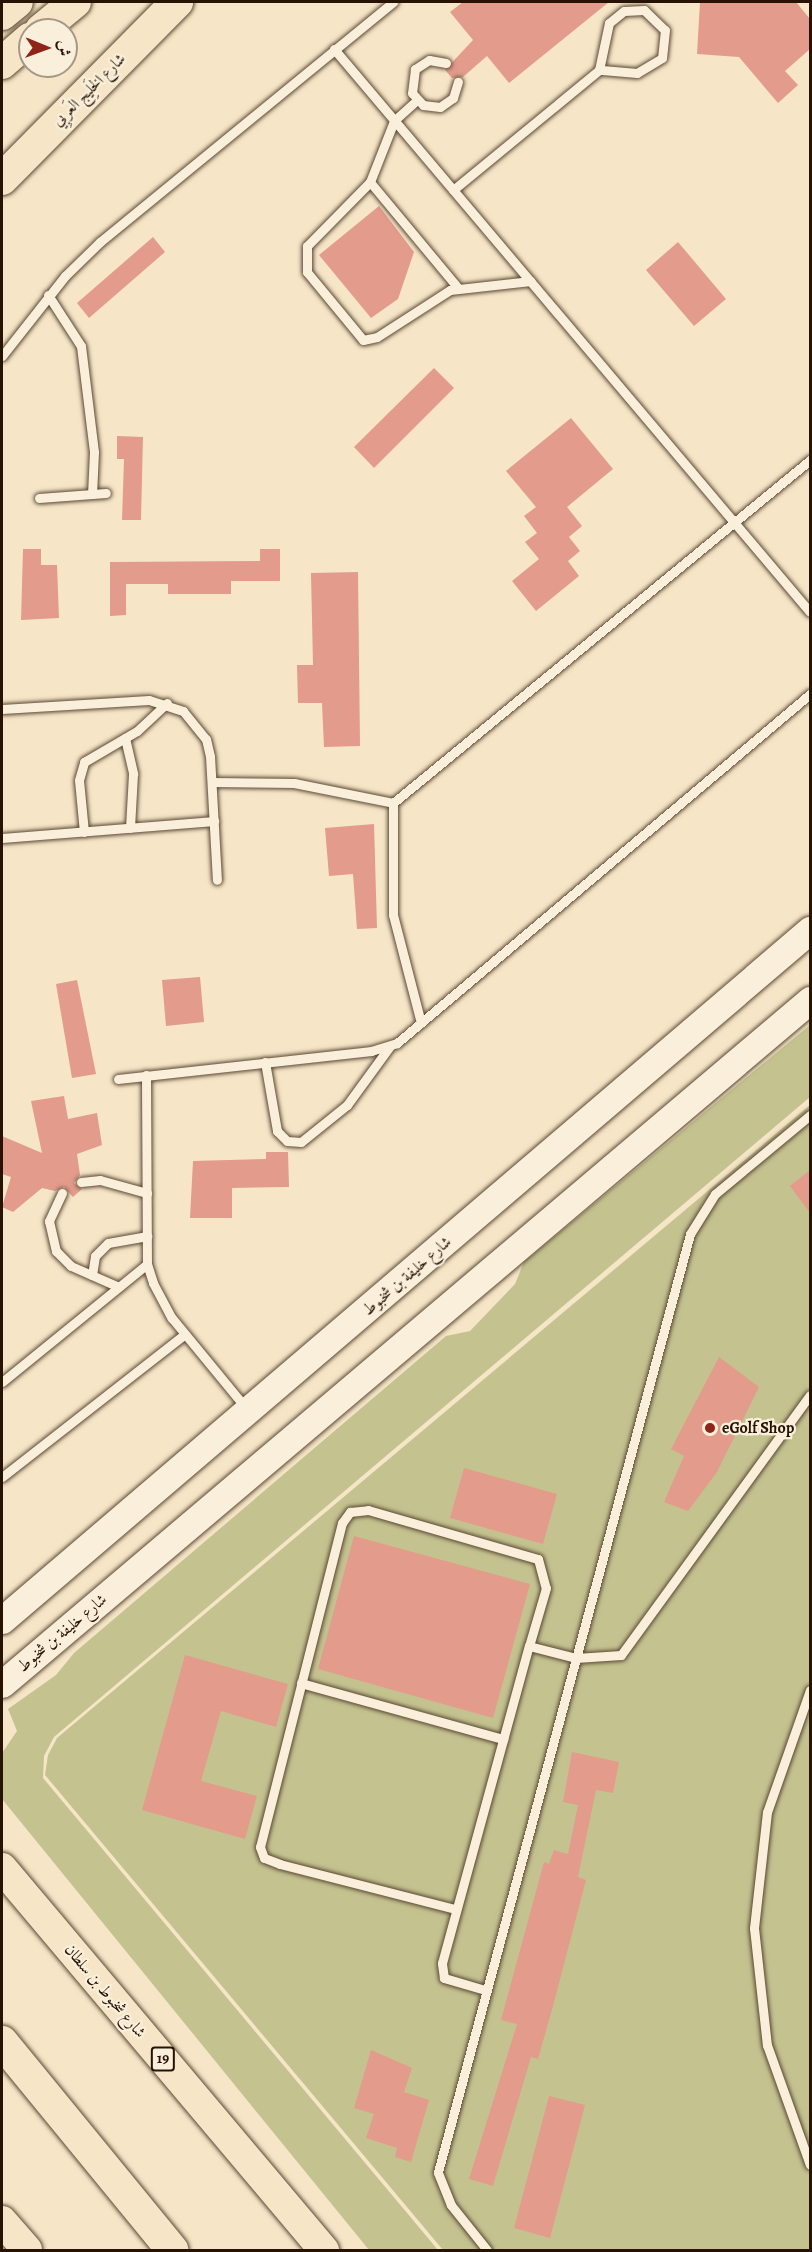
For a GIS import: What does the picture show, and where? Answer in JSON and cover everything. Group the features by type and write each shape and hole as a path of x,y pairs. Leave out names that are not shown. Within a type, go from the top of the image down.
{"highway":[{"path":"2,14 17,2"},
{"path":"56,18 75,2"},
{"name":"شارع الخَلِيج العَربِي","path":"2,179 177,2"},
{"path":"2,63 18,49"},
{"path":"2,2042 172,2250"}],"main road":[{"name":"شارع خليفة بن شخبوط","path":"2,1620 249,1412 810,930"},
{"name":"شارع خليفة بن شخبوط","path":"2,1684 810,1000"},
{"name":"شارع شخبوط بن سلطان","path":"2,1868 324,2250"},
{"path":"2,2221 27,2250"}],"lane":[{"path":"2,356 48,295 100,242 393,2"},
{"path":"453,190 599,70 605,32 616,16 634,9 660,21 666,49 655,66 637,73 599,70"},
{"path":"334,50 810,612"},
{"path":"446,63 429,60 415,69 410,85 417,100 431,108 447,104 458,82"},
{"path":"417,100 394,121 370,182 307,246 303,259 351,332 370,340 458,288 530,281"},
{"path":"370,182 458,288"},
{"path":"48,295 81,346 94,452 92,494"},
{"path":"393,803 734,525 810,460"},
{"path":"39,498 106,493"},
{"path":"265,1062 278,1131 287,1141 301,1142 347,1105 390,1046 421,1023 810,694"},
{"path":"84,832 80,771 90,756 125,738 167,703"},
{"path":"2,709 167,703 183,711 206,739 212,782 217,880"},
{"path":"125,738 133,774 130,828"},
{"path":"212,782 294,783 393,803"},
{"path":"393,803 393,915 421,1023"},
{"path":"2,838 214,821"},
{"path":"118,1078 390,1046"},
{"path":"146,1076 147,1264 161,1301 249,1412"},
{"path":"487,2250 450,2205 438,2172 485,1990 690,1234 715,1194 810,1115"},
{"path":"81,1182 100,1180 147,1193"},
{"path":"62,1193 51,1211 52,1242 63,1259 119,1287"},
{"path":"92,1275 95,1256 108,1243 147,1236"},
{"path":"2,1382 147,1264"},
{"path":"2,1477 185,1334"},
{"path":"529,1646 576,1658 621,1655 634,1645 810,1395"},
{"path":"455,1909 264,1858 263,1828 342,1523 350,1512 368,1510 538,1559 546,1571 546,1588 455,1909 442,1964 444,1978 485,1990"},
{"path":"301,1683 503,1739"},
{"path":"810,1690 767,1812 754,1928 767,2045 810,2165"}],"shaded area":[{"path":"810,1025 810,1097 54,1737 44,1756 43,1778 438,2250 369,2250 2,1799 2,1753 17,1731 8,1709 56,1675 74,1653 446,1336 470,1331 515,1284 524,1262"},
{"path":"810,1105 810,2250 443,2250 45,1775 48,1755 57,1738"}],"building":[{"path":"463,2 609,2 509,83 487,56 463,77 452,78 445,70 473,40 450,12"},
{"path":"700,2 796,2 810,19 810,49 785,71 798,85 778,103 739,57 697,54"},
{"path":"379,206 414,252 398,299 371,318 319,255"},
{"path":"153,237 165,252 89,318 77,303"},
{"path":"678,242 726,299 694,326 646,270"},
{"path":"434,368 454,388 374,468 354,447"},
{"path":"571,418 613,469 567,507 582,526 569,537 580,551 568,561 579,576 536,611 512,581 539,559 525,542 537,533 524,516 536,507 506,471"},
{"path":"117,436 143,437 141,520 122,520 124,459 117,459"},
{"path":"23,549 41,549 41,565 57,565 59,618 21,620"},
{"path":"260,549 280,549 280,581 231,581 231,594 168,594 168,584 126,584 126,615 110,616 110,562 260,561"},
{"path":"358,572 360,746 324,747 322,703 298,703 297,665 313,665 311,573"},
{"path":"374,824 377,928 357,929 353,874 329,876 325,828"},
{"path":"200,977 204,1022 166,1026 162,980"},
{"path":"77,980 96,1074 72,1078 56,984"},
{"path":"64,1096 68,1119 97,1113 102,1145 77,1154 80,1175 74,1183 82,1189 73,1197 64,1187 55,1191 42,1188 13,1212 2,1207 11,1177 2,1174 2,1136 42,1153 31,1101"},
{"path":"266,1152 288,1152 289,1187 232,1188 232,1218 190,1218 193,1161 266,1159"},
{"path":"810,1170 810,1213 790,1186"},
{"path":"719,1357 759,1387 717,1472 688,1511 664,1502 684,1456 671,1449"},
{"path":"464,1468 557,1494 543,1544 450,1518"},
{"path":"354,1536 530,1584 493,1718 318,1669"},
{"path":"185,1655 288,1684 276,1727 221,1711 201,1781 257,1796 245,1839 142,1810"},
{"path":"572,1752 619,1762 613,1793 596,1790 578,1877 586,1880 538,2059 531,2057 493,2186 469,2179 517,2024 501,2020 544,1862 549,1864 554,1850 568,1854 578,1805 563,1802"},
{"path":"371,2050 412,2068 404,2092 429,2100 411,2162 395,2157 397,2148 366,2138 374,2114 354,2108"},
{"path":"549,2096 585,2105 550,2238 514,2228"}],"place":[{"name":"eGolf Shop","path":"710,1428"}]}
